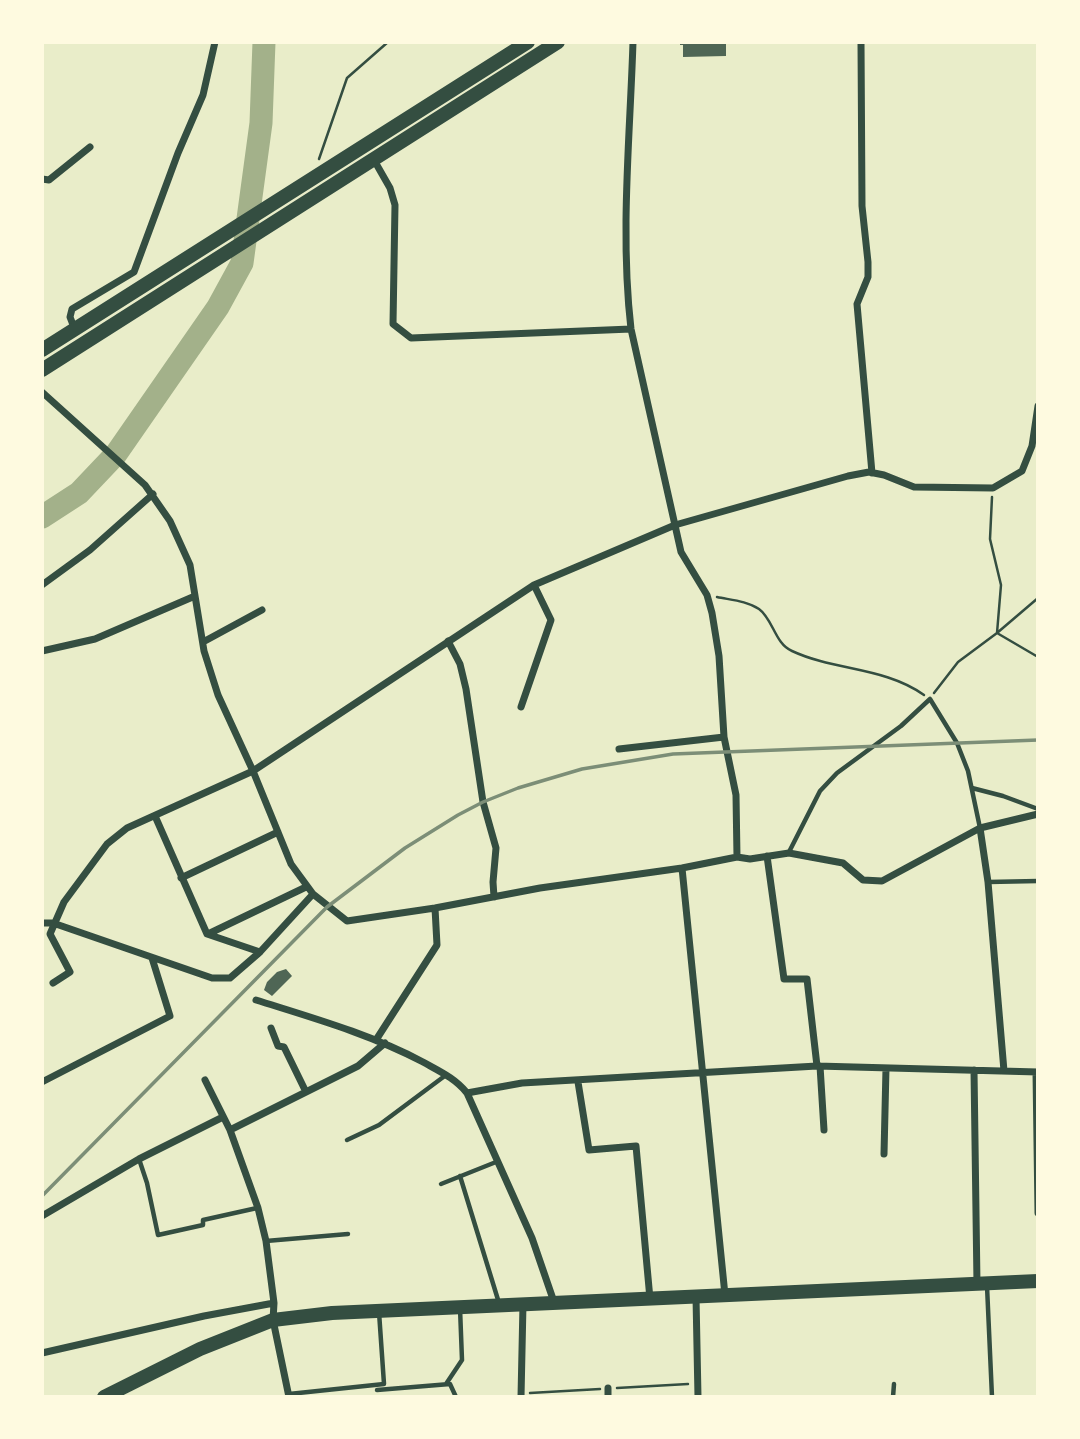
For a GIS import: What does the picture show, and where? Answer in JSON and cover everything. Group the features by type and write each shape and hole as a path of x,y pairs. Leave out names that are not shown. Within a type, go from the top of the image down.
{"highway":[{"path":"42,350 300,184 528,42"},
{"path":"42,370 558,42"},
{"path":"104,1397 200,1349 273,1320 332,1313 1038,1281"}],"street":[{"path":"79,327 70,317 72,309 134,272 178,153 203,95 215,42"},
{"path":"633,42 626,245 627,298 631,329 681,552 707,595 719,656 724,737 736,795 737,857"},
{"path":"861,42 862,206 868,262 867,276 857,304 873,473"},
{"path":"42,179 48,180 90,148"},
{"path":"374,160 390,188 395,205 393,324 411,338 631,329"},
{"path":"42,392 145,485 170,521 190,565 203,642 218,695 291,863 306,887 346,921 737,857 750,859 789,853 843,863 863,880 882,881 979,828 1038,811"},
{"path":"53,983 70,972 50,934 53,923 64,902 107,844 127,828 253,771 534,585 675,525 848,476 873,473 914,487 993,488 1022,471 1032,446 1038,406"},
{"path":"42,585 90,550 153,494"},
{"path":"522,706 551,620 534,585"},
{"path":"42,651 95,639 195,596"},
{"path":"203,642 262,610"},
{"path":"447,641 460,664 466,689 483,802 496,848 494,897"},
{"path":"619,749 724,737"},
{"path":"155,816 207,934 260,952"},
{"path":"979,828 988,882 1004,1071"},
{"path":"181,878 278,832"},
{"path":"767,856 784,979 807,979 819,1066 824,1130"},
{"path":"681,868 725,1296"},
{"path":"207,934 306,887"},
{"path":"42,923 53,923 212,978 230,978 260,952 313,894"},
{"path":"376,1040 437,944 435,908"},
{"path":"42,1082 170,1016 152,958"},
{"path":"256,1000 385,1043 459,1082 467,1093 532,1238 554,1303"},
{"path":"271,1028 278,1046 284,1047 306,1092"},
{"path":"230,1130 358,1066 385,1043"},
{"path":"467,1093 522,1083 578,1082 819,1066 1037,1072 1038,1213"},
{"path":"884,1154 886,1068"},
{"path":"974,1070 982,1283"},
{"path":"205,1080 230,1130 258,1208 266,1241 274,1303 273,1320 289,1396"},
{"path":"578,1082 589,1150 636,1146 650,1299"},
{"path":"42,1216 139,1159 223,1117"},
{"path":"696,1297 698,1397"},
{"path":"42,1353 274,1303"},
{"path":"521,1397 523,1304"}],"lane":[{"path":"789,853 820,791 837,773 901,726 930,699 957,743 968,771 979,828"},
{"path":"972,788 1003,796 1038,811"},
{"path":"988,882 1038,881"},
{"path":"346,1140 380,1125 447,1075"},
{"path":"139,1159 158,1235 203,1225 203,1220 258,1208"},
{"path":"440,1184 496,1162"},
{"path":"460,1176 500,1305"},
{"path":"266,1241 348,1234"},
{"path":"982,1283 992,1397"},
{"path":"446,1384 462,1360 460,1307"},
{"path":"377,1387 384,1384 379,1311"},
{"path":"289,1396 377,1387 446,1384 453,1386 456,1397"},
{"path":"893,1397 894,1384"},
{"path":"377,1387 378,1397"}],"path":[{"path":"314,176 347,78 388,42"},
{"path":"993,488 990,539 1001,586 998,633"},
{"path":"707,595 746,603 761,610 788,650 830,664 894,678 930,699 958,662 998,633 1038,598"},
{"path":"998,633 1038,657"}],"building":[{"path":"680,42 726,42 726,56 683,57 683,45 680,45"},
{"path":"286,969 292,976 272,996 264,990 267,982 277,972"}],"waterway":[{"path":"42,517 79,493 116,454 218,307 242,263 261,123 264,42"}],"railway":[{"path":"42,1196 327,907 405,848 483,802 518,788 582,769 673,754 1038,740"}]}
